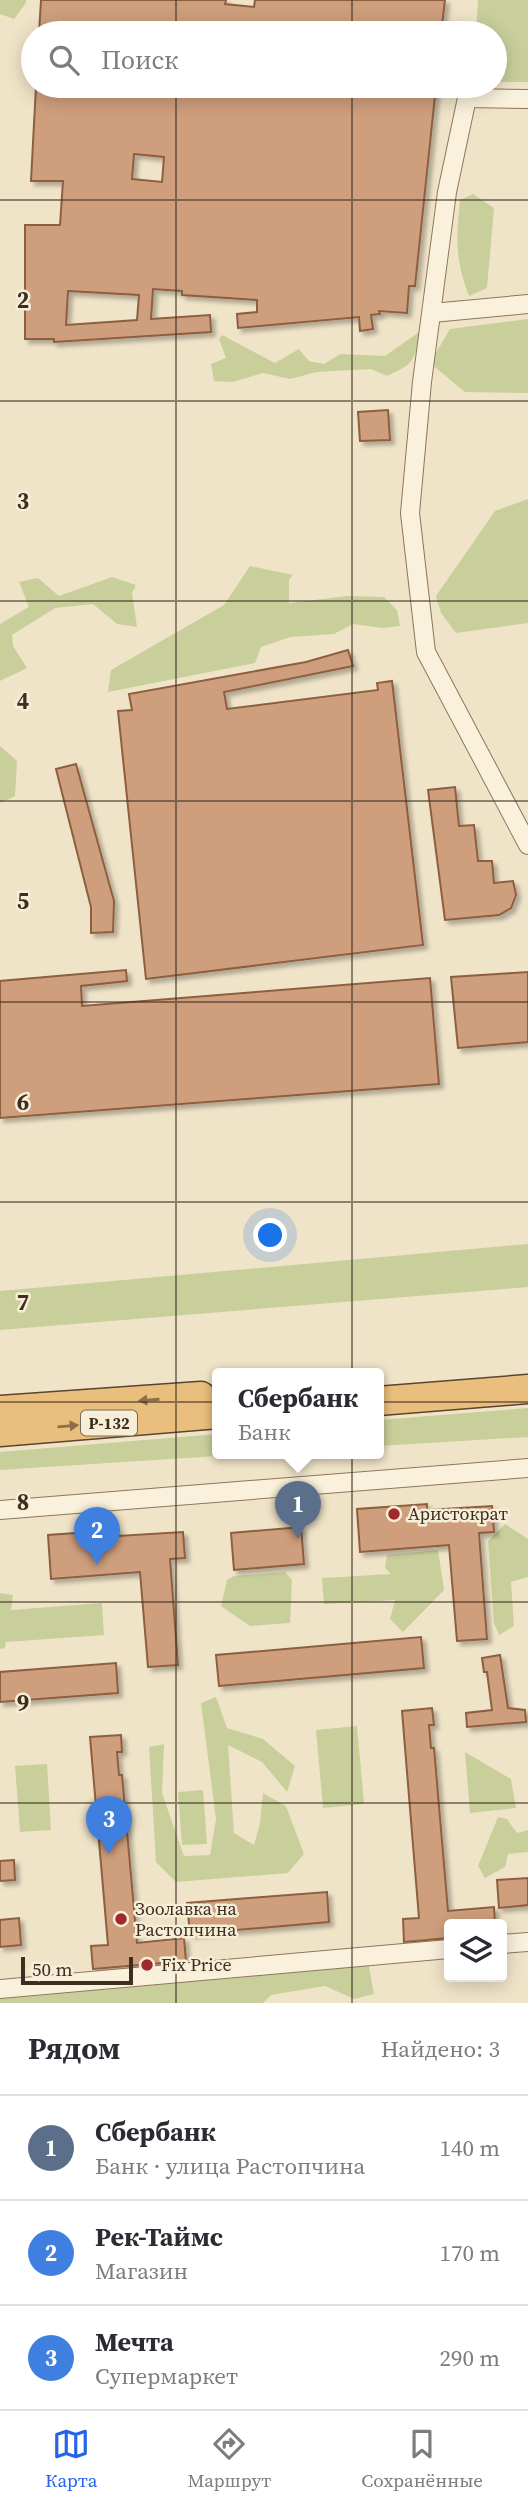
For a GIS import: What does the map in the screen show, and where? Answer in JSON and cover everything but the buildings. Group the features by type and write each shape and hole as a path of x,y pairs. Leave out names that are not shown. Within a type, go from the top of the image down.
{"highway":[{"path":"384,1383 528,1372"},
{"path":"384,1401 528,1389"},
{"name":"Р-132","path":"0,1410 212,1395"},
{"name":"Р-132","path":"0,1432 212,1414"}],"street":[{"path":"524,99 467,99 447,191 422,382 410,513 426,652 528,845"},
{"path":"432,313 528,304"},
{"path":"0,1396 78,1405"},
{"path":"0,1510 528,1468"},
{"path":"507,1944 528,1942"},
{"path":"0,1989 444,1949"}],"green space":[{"path":"0,0 26,0 26,3 14,19 0,14"},
{"path":"478,0 528,0 528,82 507,82 507,21 477,21"},
{"path":"473,194 494,208 487,288 469,296 459,260 458,226 460,200"},
{"path":"528,319 528,393 465,392 430,363 450,329"},
{"path":"419,332 412,360 387,376 371,369 317,372 290,379 263,373 233,382 214,381 211,364 226,358 219,339 222,335 275,363 299,349 309,361 324,364 340,354 385,356"},
{"path":"528,499 528,623 456,633 441,613 436,596 495,511"},
{"path":"250,566 293,575 289,580 289,603 347,596 384,597 397,610 400,626 382,628 353,624 334,634 290,637 261,647 255,663 108,692 111,670 224,605"},
{"path":"112,577 136,585 132,593 137,627 117,624 93,604 55,608 12,635 13,646 27,668 0,681 0,624 29,607 19,582 38,578 59,596"},
{"path":"0,746 17,761 15,796 0,803"},
{"path":"528,1244 528,1287 0,1330 0,1291"},
{"path":"528,1408 528,1437 384,1446 384,1420"},
{"path":"212,1434 212,1456 0,1470 0,1452"},
{"path":"505,1524 528,1539 528,1577 511,1582 514,1626 499,1635 494,1623 488,1541"},
{"path":"438,1550 444,1590 403,1632 390,1619 395,1600 324,1604 322,1578 391,1574 385,1568 387,1555"},
{"path":"285,1572 292,1580 290,1623 250,1626 221,1606 227,1580 234,1576"},
{"path":"0,1593 13,1595 11,1610 102,1603 104,1635 6,1642 5,1648 0,1649"},
{"path":"216,1697 227,1728 263,1739 295,1766 287,1792 262,1762 228,1745 234,1833 254,1845 260,1823 263,1793 286,1806 304,1854 288,1873 176,1882 156,1862 149,1747 164,1744 162,1793 184,1856 210,1855 216,1819 201,1703"},
{"path":"357,1726 364,1804 323,1808 316,1730"},
{"path":"465,1752 511,1779 516,1808 470,1813"},
{"path":"47,1764 51,1830 20,1832 15,1766"},
{"path":"203,1790 207,1844 182,1845 178,1792"},
{"path":"498,1817 507,1819 517,1833 528,1830 528,1852 508,1854 505,1867 485,1878 478,1866"},
{"path":"368,1962 374,1994 354,1999 325,1986 271,1995 263,2003 0,2003 0,1999 323,1970"}],"place":[{"name":"Аристократ","path":"394,1514"},
{"name":"Сбербанк","path":"298,1539"},
{"name":"Рек-Таймс","path":"97,1565"},
{"name":"Мечта","path":"109,1854"},
{"name":"Зоолавка на Растопчина","path":"121,1919"},
{"name":"Fix Price","path":"147,1965"}]}
